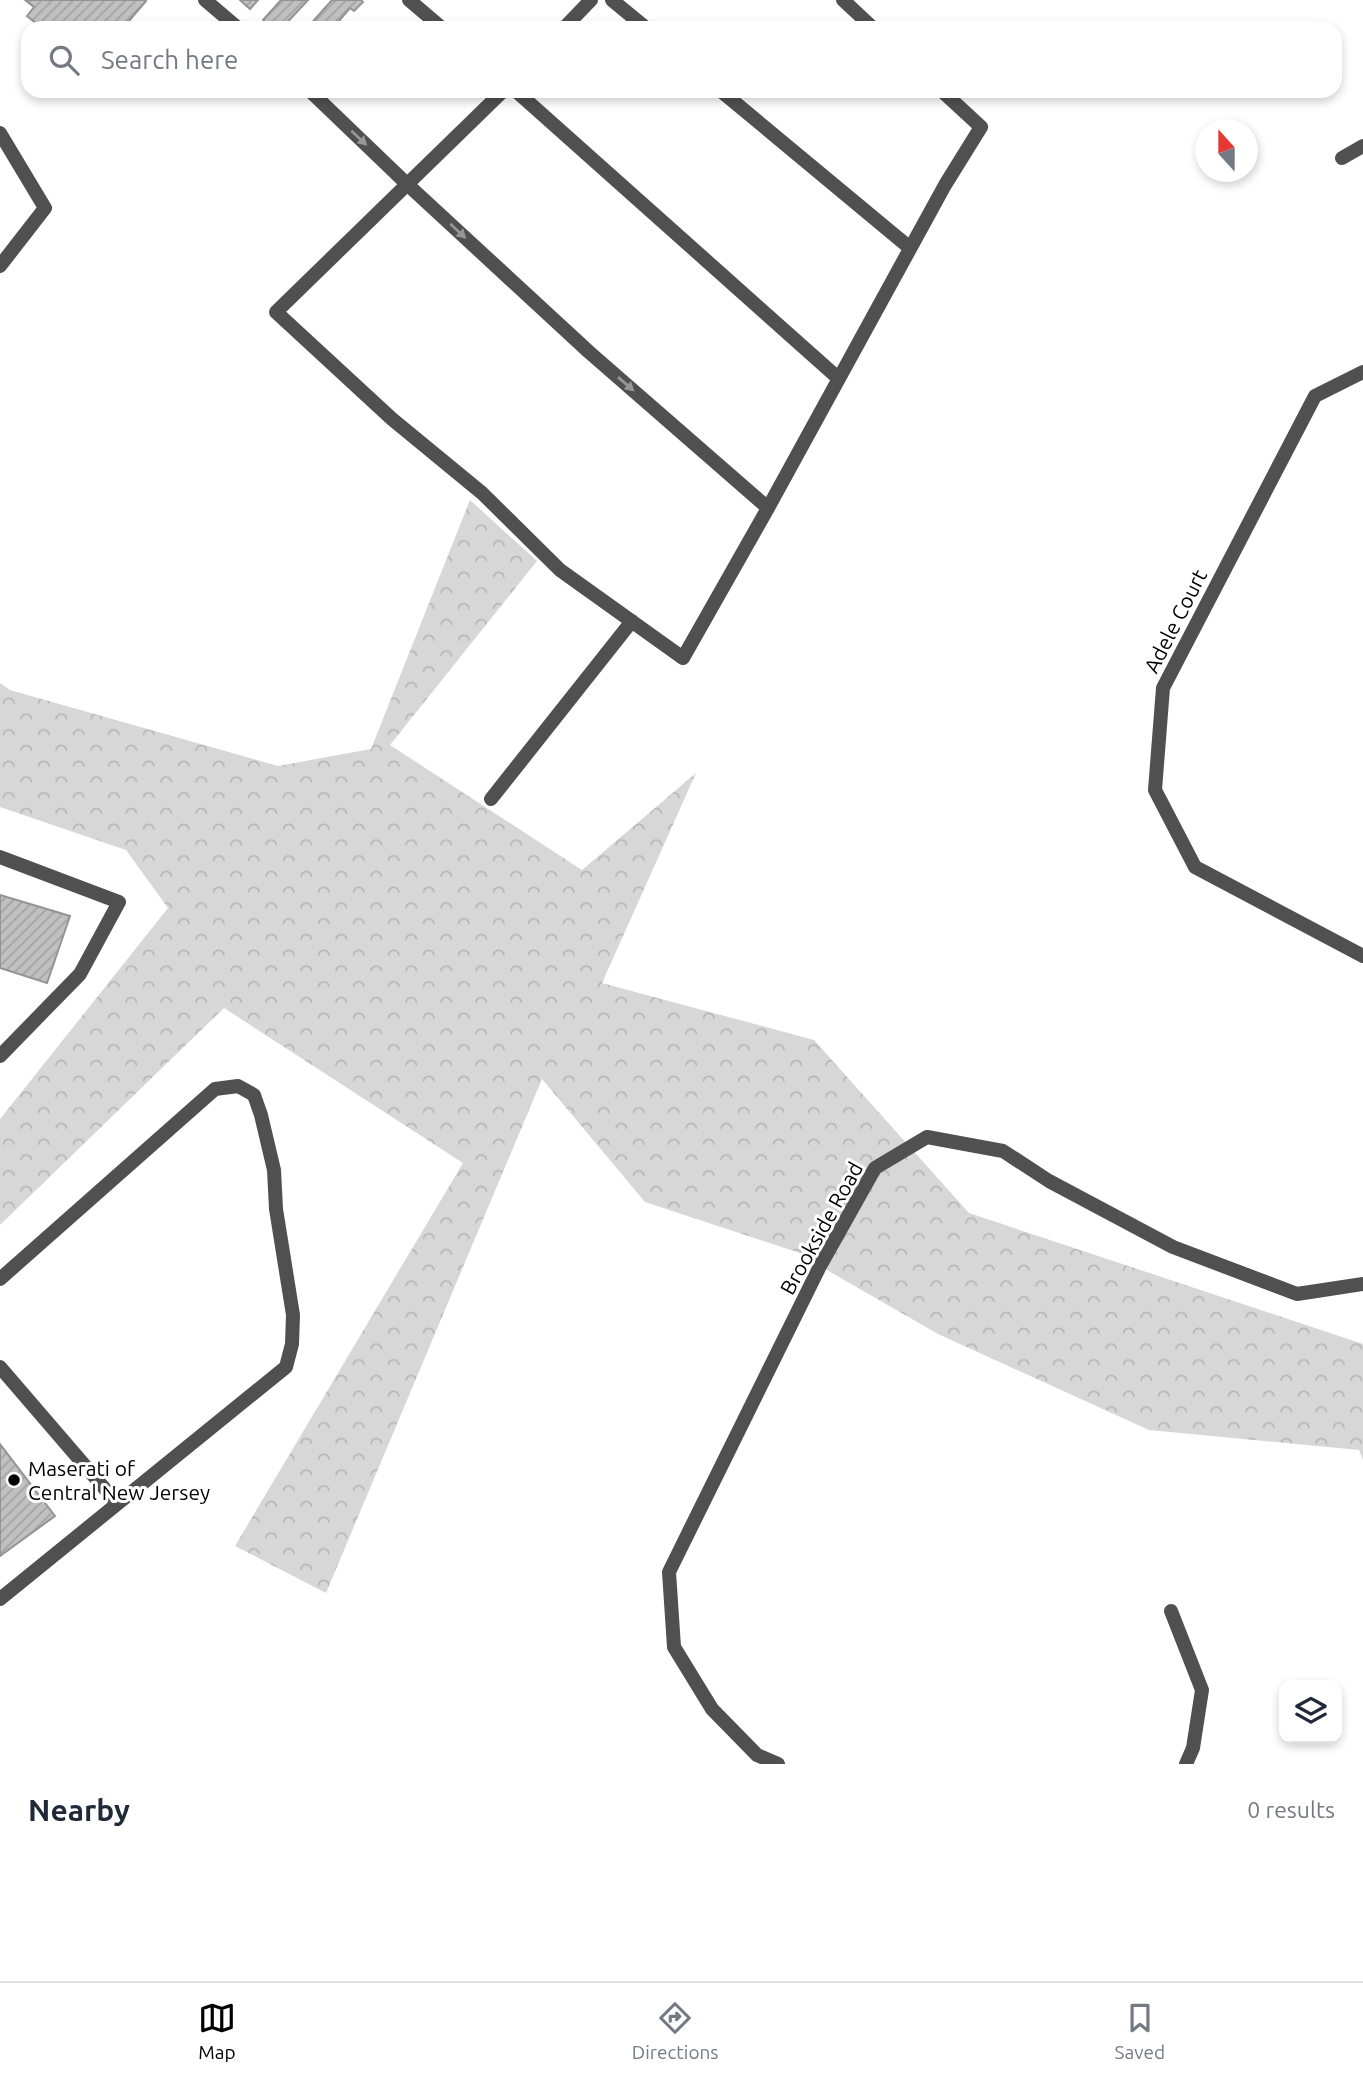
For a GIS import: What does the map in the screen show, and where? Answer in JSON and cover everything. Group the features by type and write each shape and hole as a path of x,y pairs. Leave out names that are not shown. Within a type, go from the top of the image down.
{"street":[{"path":"205,0 230,21"},
{"path":"409,0 434,21"},
{"path":"571,21 591,0"},
{"path":"612,0 638,21"},
{"path":"843,0 866,21"},
{"path":"317,98 589,352 768,508"},
{"path":"496,98 276,312 392,419 482,493 560,570 683,658 945,185 981,127 950,98"},
{"path":"524,98 838,379"},
{"path":"729,98 910,248"},
{"path":"0,133 45,208 0,266"},
{"path":"1342,158 1363,146"},
{"name":"Adele Court","path":"1363,372 1315,396 1163,688 1155,790 1195,867 1363,956"},
{"path":"491,799 632,621"},
{"path":"0,857 119,902 80,974 0,1056"},
{"path":"0,1279 215,1089 238,1086 254,1095 274,1170 276,1209 293,1315 292,1345 286,1367 0,1599"},
{"name":"Brookside Road","path":"778,1764 757,1755 712,1709 674,1647 669,1572 820,1266 875,1168 927,1138 1003,1152 1049,1181 1173,1247 1297,1294 1363,1284"},
{"path":"0,1367 117,1503"},
{"path":"1171,1612 1202,1689 1193,1748 1186,1764"}],"green space":[{"path":"470,500 537,561 390,745 582,870 696,773 602,983 814,1040 969,1213 1363,1344 1363,1460 1359,1450 1149,1430 938,1334 800,1253 645,1202 542,1079 326,1593 235,1546 463,1163 224,1008 0,1225 0,1119 168,908 126,850 0,807 0,683 10,690 278,766 371,749"}],"building":[{"path":"25,0 146,1 129,21 33,21 27,16 34,7"},
{"path":"240,0 258,0 250,9"},
{"path":"281,0 308,0 288,21 263,20"},
{"path":"332,0 363,2 354,11 350,8 339,21 313,21"},
{"path":"0,895 70,916 47,983 0,968"},
{"name":"Maserati of Central New Jersey","path":"0,1444 55,1516 0,1556"}],"place":[{"name":"Maserati of Central New Jersey","path":"14,1480"}]}
